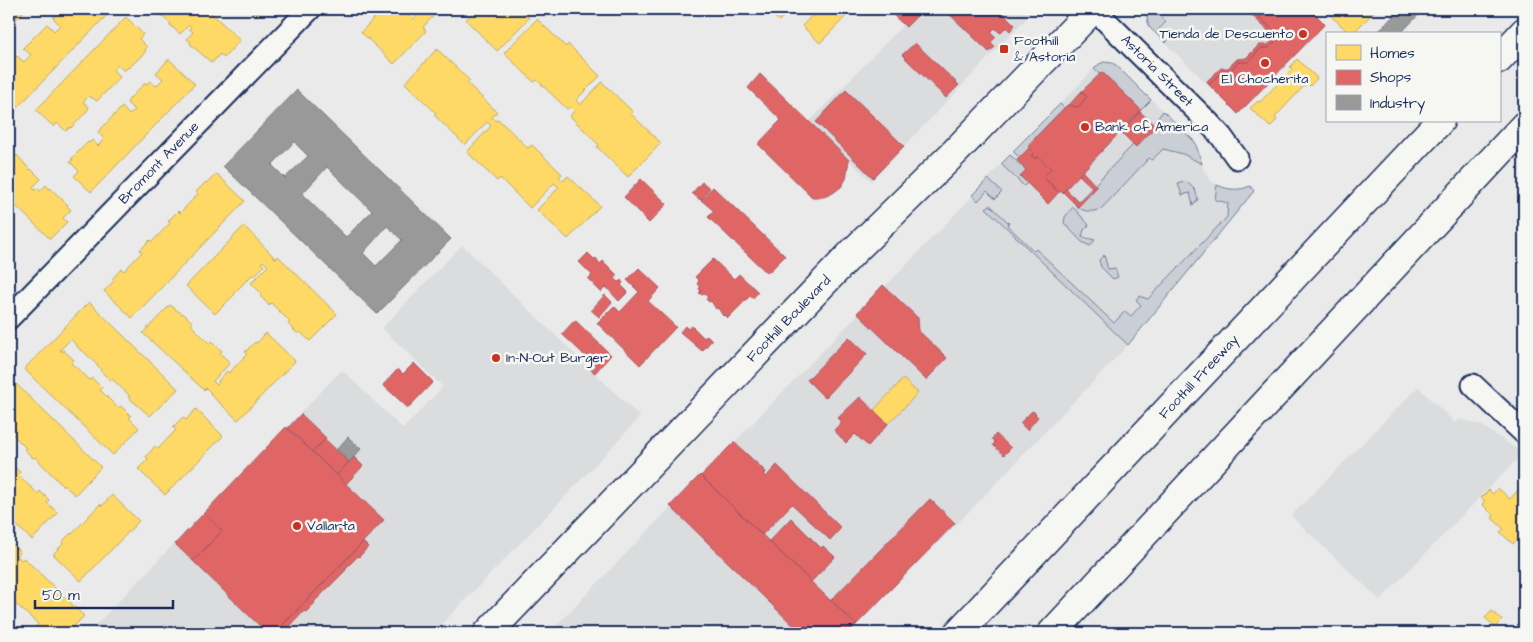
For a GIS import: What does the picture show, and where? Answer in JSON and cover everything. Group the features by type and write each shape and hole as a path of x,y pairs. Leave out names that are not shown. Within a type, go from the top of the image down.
{"main road":[{"name":"Foothill Boulevard","path":"488,633 854,252 955,152 1093,9"},
{"path":"1500,57 1524,32"},
{"name":"Foothill Freeway","path":"958,633 1439,122"},
{"path":"1052,633 1524,126"}],"street":[{"name":"Bromont Avenue","path":"9,318 310,9"},
{"name":"Astoria Street","path":"1093,9 1209,123 1237,158"},
{"path":"1473,385 1524,433"}],"shaded area":[{"path":"895,9 1035,9 871,181 809,122 903,25 891,13"},
{"path":"1153,9 1310,9 1325,24 1238,114 1151,29 1148,25 1147,16"},
{"path":"1153,9 1157,9 1155,11 1166,22 1158,30 1168,40 1166,43 1148,25 1147,16"},
{"path":"1104,62 1116,65 1191,138 1199,152 1204,171 1212,182 1232,189 1250,186 1254,191 1128,345 958,523 848,633 549,633 1096,67"},
{"path":"1104,62 1116,65 1151,100 1141,110 1102,72 1099,74 1094,69"},
{"path":"1060,104 1064,108 1029,144 1029,148 1034,153 1036,174 1013,151"},
{"path":"1163,111 1195,142 1202,164 1183,154 1163,149 1152,160 1149,158 1101,209 1087,211 1075,205 1154,123"},
{"path":"1010,155 1033,177 1024,186 1001,164"},
{"path":"988,179 1002,192 995,199 987,191 978,201 972,195"},
{"path":"1186,181 1195,190 1198,199 1193,206 1190,193 1182,195 1178,184"},
{"path":"1217,185 1234,189 1250,186 1254,191 1128,345 986,208 990,205 1009,223 1007,225 1034,251 1036,249 1114,323 1125,311 1131,316 1141,305 1136,300 1139,296 1148,299 1227,217 1228,203 1215,200"},
{"path":"1073,207 1089,225 1084,230 1082,237 1095,240 1090,246 1082,242 1064,223 1065,217"},
{"path":"462,245 640,417 561,501 433,633 211,633 207,630 204,633 88,633 342,370 403,429 443,387 382,328"},
{"path":"1104,255 1108,269 1115,268 1118,277 1113,279 1101,267 1099,260"},
{"path":"1418,387 1455,423 1460,419 1481,425 1523,453 1380,600 1291,516"}],"building: Homes":[{"path":"9,9 23,9 24,11 9,27"},
{"path":"61,9 100,9 107,15 17,108 9,101 9,63 17,56 24,62 31,55 23,48 47,24 54,31 60,25 53,18"},
{"path":"159,9 207,9 240,40 224,58 220,54 212,63 190,44 191,42 187,39 193,32 189,29 191,27 189,25 180,34 156,11"},
{"path":"249,9 263,9 256,16"},
{"path":"383,9 404,9 414,19 420,12 417,9 440,9 423,27 426,31 394,64 361,32"},
{"path":"476,9 520,9 529,18 497,51 466,20"},
{"path":"766,9 791,9 779,21"},
{"path":"818,9 853,9 820,43 802,26"},
{"path":"1324,9 1371,9 1374,12 1354,32 1348,32"},
{"path":"126,17 143,34 139,39 147,47 146,51 124,71 118,65 113,70 120,77 97,101 89,96 83,102 89,107 71,128 66,131 57,123 54,127 36,110"},
{"path":"537,19 566,47 568,44 600,76 576,100 580,105 602,82 661,143 628,177 597,147 599,145 570,116 574,111 570,107 567,109 537,80 534,82 504,53"},
{"path":"437,49 470,81 467,83 497,112 492,117 496,121 498,119 528,148 532,145 562,174 559,177 563,181 568,176 600,206 568,239 537,210 559,187 554,183 530,208 500,178 497,181 467,152 491,126 487,122 465,145 405,83"},
{"path":"169,59 195,84 91,192 74,176 79,171 70,162 73,160 71,159 92,140 98,146 104,139 98,132 122,107 129,115 135,110 127,103 130,98 145,83 147,84 150,81 156,86 163,79 156,73"},
{"path":"1297,59 1317,78 1310,86 1307,83 1275,117 1277,120 1270,127 1250,108 1258,101 1260,102 1292,69 1290,67"},
{"path":"17,155 41,179 32,188 35,190 37,188 40,191 46,185 71,210 63,218 67,222 50,239 9,199 9,162"},
{"path":"217,174 245,201 132,318 104,291 114,281 112,279 121,269 124,271 142,252 140,250 150,240 152,242 170,223 168,221 178,211 180,213 198,194 196,192"},
{"path":"244,226 276,259 278,256 337,314 310,341 300,332 298,334 288,324 290,322 271,303 269,305 260,296 262,294 251,283 268,266 263,261 261,263 264,266 254,276 252,275 215,314 186,286"},
{"path":"89,302 178,389 150,416 128,397 130,396 112,379 110,380 71,339 60,350 62,352 63,350 74,360 71,363 90,380 92,378 102,388 100,390 118,408 121,406 139,428 113,455 24,369"},
{"path":"170,305 183,313 193,323 191,325 210,344 212,341 230,363 213,381 217,385 218,381 227,371 229,373 247,354 245,352 266,333 295,361 238,420 206,388 204,390 143,333"},
{"path":"903,379 918,393 888,424 874,410"},
{"path":"13,381 101,467 75,495 63,486 35,457 33,458 9,431 9,385"},
{"path":"196,409 223,436 165,495 138,469 148,459 146,457 155,446 158,449 176,430 173,427 183,417 186,420"},
{"path":"11,464 20,472 18,475 38,494 40,491 49,500 47,503 58,513 32,540 9,518 9,465"},
{"path":"1522,486 1524,488 1524,532 1513,544 1500,532 1504,529 1492,518 1494,516 1482,504 1485,501 1481,498 1489,490 1493,494 1498,488 1510,499"},
{"path":"112,495 139,521 81,581 54,553 63,544 62,542 100,504 102,506"},
{"path":"9,541 20,552 16,556 22,560 24,558 84,616 67,633 43,633 36,626 38,624 17,605 15,607 9,600 9,574 12,570 9,567"},
{"path":"1492,611 1502,620 1495,627 1485,618"}],"building: Shops":[{"path":"895,9 924,9 906,27 891,13"},
{"path":"950,9 999,9 1015,25 1010,31 1006,27 1000,33 995,28 991,32 996,37 991,42 995,47 989,52 947,12"},
{"path":"1245,9 1251,9 1280,37 1269,48 1261,48 1248,62 1238,62 1230,71 1222,71 1209,85 1207,81 1221,68 1228,68 1237,59 1246,58 1259,45 1268,45 1275,37"},
{"path":"1251,9 1310,9 1325,24 1238,114 1209,85 1222,71 1230,71 1238,62 1248,62 1261,48 1269,48 1280,37"},
{"path":"915,43 959,85 946,98 902,55"},
{"name":"Bank of America","path":"1102,72 1141,110 1063,192 1059,192 1043,177 1051,169 1038,156 1036,159 1031,155 1034,153 1029,148 1029,144 1067,105 1078,107 1087,97 1081,92"},
{"path":"760,74 849,160 846,179 841,187 833,193 824,197 812,197 758,144 781,120 748,88"},
{"path":"846,90 904,146 873,178 816,122"},
{"path":"1081,92 1087,97 1078,107 1069,105"},
{"path":"1140,112 1155,127 1136,147 1121,132"},
{"path":"1029,148 1034,153 1031,155 1036,159 1038,156 1051,169 1043,177 1059,192 1048,204 1020,176 1026,170 1017,160"},
{"path":"1083,172 1097,187 1078,207 1063,192 1066,189 1079,202 1093,188 1079,175"},
{"path":"641,179 667,204 649,223 624,197"},
{"path":"702,182 710,188 700,200 692,193"},
{"path":"713,187 785,256 767,273 708,217 714,211 701,200"},
{"path":"588,253 595,260 596,258 600,264 603,261 617,275 615,279 619,282 621,280 623,283 621,285 628,292 619,301 606,287 601,292 588,279 592,275 579,262"},
{"path":"713,259 734,279 739,274 758,292 753,298 750,296 728,318 724,314 723,316 718,308 716,309 711,301 709,302 706,299 708,297 699,293 701,291 697,284 699,281 695,277"},
{"path":"639,268 660,288 648,301 676,327 640,365 597,323 614,306 620,312 639,292 627,280"},
{"path":"883,285 918,318 919,331 947,358 926,380 857,313"},
{"path":"605,295 612,302 599,317 591,310"},
{"path":"575,320 611,355 595,373 591,370 596,366 562,334"},
{"path":"685,326 688,329 692,326 704,338 707,335 712,340 702,351 680,332"},
{"path":"849,337 867,354 825,398 807,380"},
{"path":"414,363 433,382 408,408 383,385 398,369 403,374"},
{"path":"860,397 888,424 868,446 855,434 846,443 834,430 842,422 838,418"},
{"path":"1032,411 1038,417 1027,430 1020,423"},
{"path":"301,414 326,438 313,452 288,428"},
{"name":"Vallarta","path":"286,427 384,520 275,633 267,633 193,561 222,531 204,513"},
{"path":"996,434 1011,448 1004,455 993,445 995,442 992,439"},
{"path":"325,439 349,462 337,475 313,452"},
{"path":"734,442 766,472 763,475 766,477 777,465 841,528 830,540 792,504 762,535 701,476"},
{"path":"354,457 363,466 346,484 337,475"},
{"path":"700,475 856,625 848,633 801,633 670,506"},
{"path":"930,499 955,523 856,625 831,600"},
{"path":"204,513 222,531 193,561 175,544"},
{"path":"791,518 821,548 823,546 835,557 811,582 769,541"},
{"path":"363,542 368,547 306,612 304,611 286,633 275,633"}],"building: Industry":[{"path":"1400,9 1424,9 1402,32 1378,32"},
{"path":"297,90 451,239 377,314 223,166","holes":["294,142 308,156 285,178 272,165","327,167 372,211 346,237 302,194","387,226 402,240 376,266 363,253"]},
{"path":"348,437 361,449 349,462 337,449"}],"place":[{"name":"Tienda de Descuento","path":"1303,34"},
{"name":"Foothill & Astoria","path":"1004,49"},
{"name":"El Chocherita","path":"1265,63"},
{"name":"Bank of America","path":"1085,127"},
{"name":"In-N-Out Burger","path":"496,358"},
{"name":"Vallarta","path":"297,526"}]}
